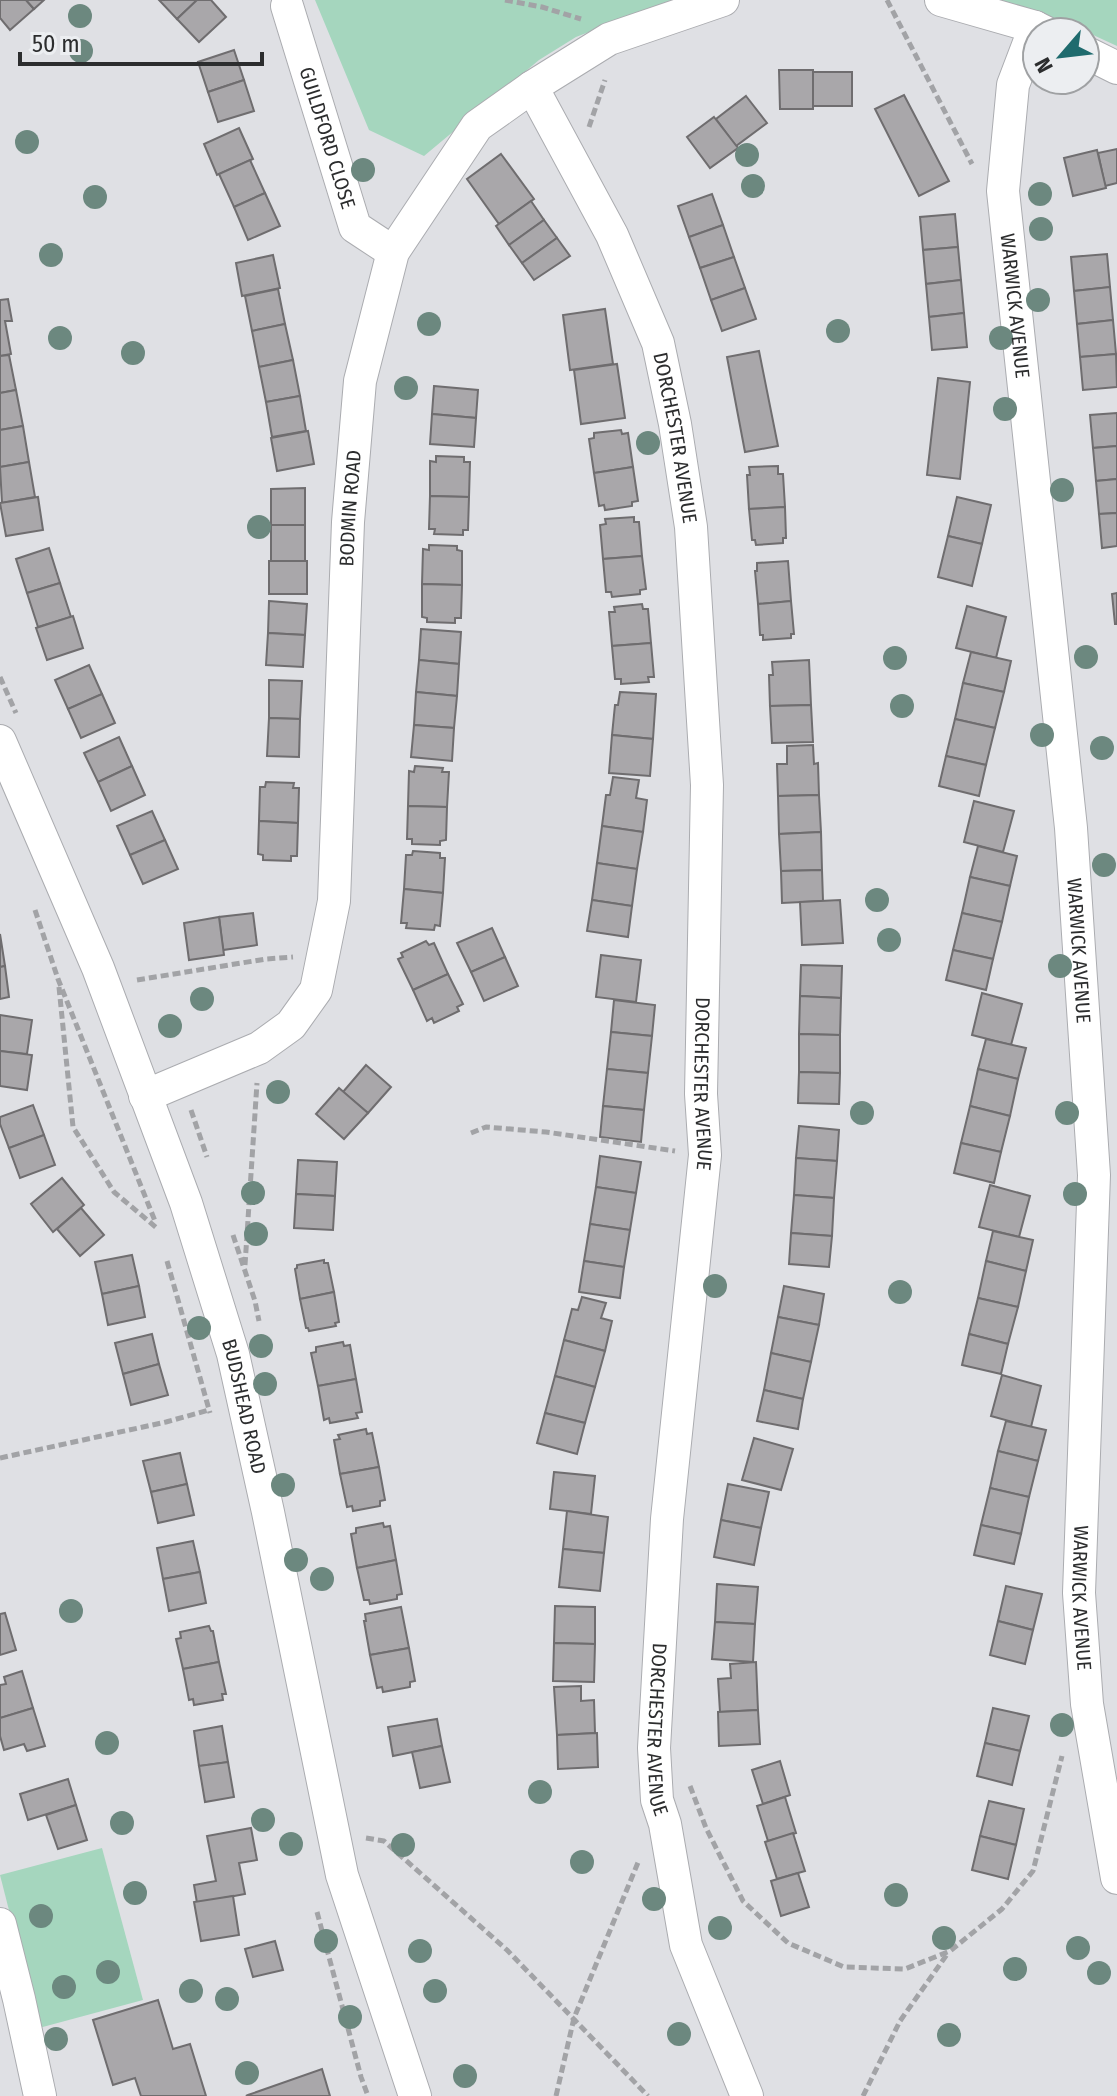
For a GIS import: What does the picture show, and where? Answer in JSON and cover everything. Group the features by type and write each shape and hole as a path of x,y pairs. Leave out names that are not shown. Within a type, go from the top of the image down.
{"street":[{"name":"BODMIN ROAD","path":"145,1096 259,1048 291,1025 316,990 334,901 348,522 360,381 393,252 477,126 532,87 617,37 723,0"},
{"path":"941,0 1021,24"},
{"name":"GUILDFORD CLOSE","path":"287,6 355,227 393,252"},
{"name":"WARWICK AVENUE","path":"1021,69 1013,85 1003,191 1071,828 1094,1175 1079,1593 1087,1704 1117,1878"},
{"name":"DORCHESTER AVENUE","path":"532,87 612,235 658,343 675,424 691,527 707,785 701,1094 705,1155 667,1519 654,1748 657,1800 665,1824 686,1945 747,2096"},
{"name":"BUDSHEAD ROAD","path":"0,741 98,968 186,1203 233,1354 342,1875 415,2096"},
{"path":"0,1924 40,2096"}],"path":[{"path":"505,0 542,7 617,37 582,149 580,175"},
{"path":"887,0 975,169 1003,191"},
{"path":"32,902 58,979 158,1229 114,1192 73,1127 58,979"},
{"path":"136,980 266,959 323,955"},
{"path":"245,1270 259,1048"},
{"path":"471,1133 486,1127 649,1147"},
{"path":"0,1458 209,1410 167,1259"},
{"path":"654,1748 686,1776 706,1828 743,1901 788,1943 844,1967 905,1969 950,1951"},
{"path":"863,2096 900,2021 950,1951 1002,1909 1033,1871 1062,1754"},
{"path":"556,2096 574,2018 641,1855 665,1824"},
{"path":"333,1833 384,1841 507,1950 648,2096"}],"green space":[{"path":"315,0 672,0 576,37 539,60 424,156 369,130"},
{"path":"997,0 1117,0 1117,46 1101,39 1101,16 1046,16"},
{"path":"102,1848 143,2000 39,2028 0,1875"}],"building":[{"path":"0,0 26,0 34,9 10,30 0,18"},
{"path":"26,0 44,0 34,9"},
{"path":"159,0 197,0 177,19"},
{"path":"197,0 211,0 226,17 199,42 177,19"},
{"path":"234,50 244,80 208,92 198,62"},
{"path":"779,70 813,70 813,109 780,109"},
{"path":"813,72 852,72 852,106 813,106"},
{"path":"244,80 254,111 218,122 208,92"},
{"path":"904,95 949,181 919,196 875,109"},
{"path":"746,96 767,123 736,146 716,119"},
{"path":"714,117 738,148 710,168 687,137"},
{"path":"239,128 253,159 217,175 204,144"},
{"path":"1117,149 1117,183 1105,186 1098,153"},
{"path":"1097,150 1106,188 1073,196 1064,158"},
{"path":"501,154 534,199 499,224 467,179"},
{"path":"250,160 265,193 234,207 219,174"},
{"path":"265,193 280,226 248,240 234,207"},
{"path":"712,194 723,225 689,237 678,206"},
{"path":"531,201 544,220 509,245 496,226"},
{"path":"955,214 958,247 923,250 920,217"},
{"path":"544,220 557,238 522,263 509,245"},
{"path":"723,225 734,257 700,268 689,237"},
{"path":"557,238 570,256 534,280 522,263"},
{"path":"958,247 961,280 926,284 923,250"},
{"path":"1107,254 1110,287 1074,291 1071,257"},
{"path":"273,255 280,288 242,296 236,263"},
{"path":"734,257 745,288 711,300 700,268"},
{"path":"961,280 964,313 929,317 926,284"},
{"path":"1110,287 1113,320 1077,324 1074,291"},
{"path":"745,288 756,319 722,331 711,300"},
{"path":"278,289 285,324 252,331 245,296"},
{"path":"8,299 12,321 5,321 11,354 0,356 0,300"},
{"path":"605,309 613,364 570,370 563,315"},
{"path":"964,313 967,347 932,350 929,317"},
{"path":"1113,320 1116,354 1080,357 1077,324"},
{"path":"285,324 293,360 259,367 252,331"},
{"path":"759,351 778,446 745,452 727,357"},
{"path":"1116,354 1117,387 1083,390 1080,357"},
{"path":"9,355 16,390 0,393 0,356"},
{"path":"293,360 300,396 266,402 259,367"},
{"path":"617,364 625,418 581,424 574,370"},
{"path":"938,378 970,382 960,479 927,475"},
{"path":"434,386 478,390 476,418 432,414"},
{"path":"16,390 23,426 0,430 0,393"},
{"path":"300,396 306,431 272,437 266,402"},
{"path":"1117,413 1117,446 1093,448 1090,415"},
{"path":"432,414 476,418 474,447 430,444"},
{"path":"23,426 29,462 0,467 0,430"},
{"path":"621,430 622,434 628,433 633,467 594,473 589,439 594,438 594,433"},
{"path":"308,431 314,464 277,471 271,438"},
{"path":"1117,446 1117,479 1096,481 1093,448"},
{"path":"436,456 464,457 464,462 470,462 469,497 430,496 430,461 436,462"},
{"path":"29,462 35,497 2,503 0,467"},
{"path":"778,466 778,474 783,474 785,507 749,509 749,467"},
{"path":"633,467 638,501 632,502 632,506 605,510 604,505 599,506 594,473"},
{"path":"1117,479 1117,513 1099,514 1096,481"},
{"path":"305,488 305,525 271,525 271,489"},
{"path":"430,496 469,497 468,530 463,530 463,535 434,534 435,529 429,529"},
{"path":"38,497 43,530 6,536 0,503"},
{"path":"957,497 991,505 982,544 948,536"},
{"path":"785,507 786,538 783,538 783,543 756,545 752,540 749,509"},
{"path":"1117,513 1117,546 1102,548 1099,514"},
{"path":"634,517 634,522 639,522 642,556 603,559 600,525 606,524 605,519"},
{"path":"271,525 305,525 305,561 271,561"},
{"path":"948,536 982,544 972,586 938,577"},
{"path":"429,545 457,546 457,550 462,551 462,585 422,584 423,549 429,550"},
{"path":"49,548 60,583 27,593 16,559"},
{"path":"642,556 646,589 640,590 640,594 612,597 611,592 606,592 603,559"},
{"path":"269,561 307,561 307,594 269,594"},
{"path":"788,561 791,601 758,604 757,563"},
{"path":"60,583 71,617 38,627 27,593"},
{"path":"422,584 462,585 461,618 455,618 455,623 427,622 427,618 422,617"},
{"path":"1117,593 1117,624 1115,624 1112,594"},
{"path":"269,601 307,604 305,635 268,633"},
{"path":"791,601 794,634 791,638 763,640 758,604"},
{"path":"642,604 643,609 648,609 651,643 612,646 609,612 615,612 614,607"},
{"path":"967,606 1006,617 996,658 956,648"},
{"path":"73,616 83,648 47,660 36,628"},
{"path":"421,629 461,632 459,664 419,660"},
{"path":"268,633 305,635 303,667 266,665"},
{"path":"651,643 654,677 648,677 649,682 621,684 621,679 615,679 612,646"},
{"path":"971,652 1011,661 1004,692 963,683"},
{"path":"419,660 459,664 457,696 416,692"},
{"path":"809,660 811,705 770,706 769,675 773,675 772,662"},
{"path":"89,665 102,694 68,709 55,680"},
{"path":"269,680 302,681 300,719 269,718"},
{"path":"963,683 1004,692 995,728 955,719"},
{"path":"416,692 457,696 454,728 414,725"},
{"path":"620,692 656,694 653,739 612,735 615,705 618,705"},
{"path":"102,694 115,723 81,738 68,709"},
{"path":"811,705 813,742 772,743 770,706"},
{"path":"269,718 300,719 299,757 267,756"},
{"path":"955,719 995,728 986,765 946,756"},
{"path":"414,725 454,728 452,761 411,757"},
{"path":"612,735 653,739 650,776 609,773"},
{"path":"119,737 132,766 98,782 84,753"},
{"path":"813,745 814,764 818,763 819,795 778,796 777,764 787,764 787,746"},
{"path":"946,756 986,765 979,796 939,786"},
{"path":"132,766 145,795 111,811 98,782"},
{"path":"415,766 443,768 442,772 449,772 447,807 408,806 409,771 414,772"},
{"path":"613,777 639,780 636,798 647,800 643,832 602,826 606,795 610,795"},
{"path":"266,782 294,783 293,788 299,788 298,823 259,821 260,787 265,787"},
{"path":"819,795 821,832 779,834 778,796"},
{"path":"974,801 1014,811 1003,852 964,842"},
{"path":"408,806 447,807 446,840 440,841 440,845 412,844 412,839 407,839"},
{"path":"152,811 165,840 130,855 117,826"},
{"path":"259,821 298,823 297,856 291,856 291,861 263,860 263,855 258,854"},
{"path":"602,826 643,832 637,869 597,863"},
{"path":"821,832 822,870 781,871 779,834"},
{"path":"165,840 178,869 143,884 130,855"},
{"path":"978,846 1017,856 1010,886 970,877"},
{"path":"413,851 440,853 440,858 445,858 443,893 404,889 406,855 412,855"},
{"path":"597,863 637,869 632,906 592,900"},
{"path":"822,870 823,901 782,903 781,871"},
{"path":"970,877 1010,886 1002,922 962,913"},
{"path":"404,889 443,893 440,926 435,925 434,930 406,928 407,923 401,923"},
{"path":"592,900 632,906 628,937 587,931"},
{"path":"840,900 843,943 802,945 800,902"},
{"path":"253,913 257,945 223,950 219,917"},
{"path":"962,913 1002,922 993,959 953,950"},
{"path":"219,917 224,955 189,960 184,923"},
{"path":"492,928 505,957 471,972 457,943"},
{"path":"0,934 5,966 0,967"},
{"path":"426,941 429,945 434,943 448,974 413,990 398,959 403,957 401,953"},
{"path":"953,950 993,959 986,990 946,980"},
{"path":"601,955 641,960 636,1002 596,997"},
{"path":"505,957 518,986 484,1001 471,972"},
{"path":"801,965 842,966 841,998 800,996"},
{"path":"5,966 9,997 0,999 0,967"},
{"path":"448,974 463,1004 457,1007 459,1011 434,1023 432,1018 427,1021 413,990"},
{"path":"982,993 1022,1004 1011,1045 972,1035"},
{"path":"800,996 841,998 840,1035 799,1034"},
{"path":"614,1000 655,1005 652,1036 611,1032"},
{"path":"0,1015 32,1020 27,1054 0,1051"},
{"path":"611,1032 652,1036 648,1073 607,1069"},
{"path":"799,1034 840,1035 840,1073 799,1072"},
{"path":"986,1039 1026,1048 1018,1079 978,1069"},
{"path":"0,1051 32,1055 27,1090 0,1086"},
{"path":"366,1065 391,1087 368,1113 343,1092"},
{"path":"607,1069 648,1073 644,1110 603,1106"},
{"path":"978,1069 1018,1079 1010,1116 970,1106"},
{"path":"799,1072 840,1073 839,1104 798,1103"},
{"path":"339,1088 368,1113 344,1139 316,1114"},
{"path":"33,1105 44,1135 9,1148 0,1117"},
{"path":"603,1106 644,1110 641,1142 600,1137"},
{"path":"970,1106 1010,1116 1001,1152 961,1143"},
{"path":"799,1126 839,1130 837,1161 796,1158"},
{"path":"44,1135 55,1165 20,1178 9,1148"},
{"path":"961,1143 1001,1152 994,1183 954,1173"},
{"path":"600,1156 641,1162 636,1193 596,1187"},
{"path":"796,1158 837,1161 834,1198 794,1195"},
{"path":"298,1160 337,1162 335,1196 296,1194"},
{"path":"62,1178 84,1205 53,1232 31,1204"},
{"path":"990,1185 1030,1196 1019,1237 979,1227"},
{"path":"596,1187 636,1193 630,1230 590,1224"},
{"path":"296,1194 335,1196 333,1230 294,1228"},
{"path":"794,1195 834,1198 832,1236 791,1233"},
{"path":"81,1208 104,1235 80,1256 57,1229"},
{"path":"590,1224 630,1230 624,1267 584,1261"},
{"path":"993,1231 1033,1240 1026,1271 986,1261"},
{"path":"791,1233 832,1236 829,1267 789,1264"},
{"path":"132,1255 139,1286 102,1294 95,1262"},
{"path":"324,1260 328,1263 334,1292 300,1299 297,1265"},
{"path":"584,1261 624,1267 620,1298 579,1292"},
{"path":"986,1261 1026,1271 1018,1307 978,1298"},
{"path":"139,1286 145,1317 108,1325 102,1294"},
{"path":"784,1286 824,1294 819,1325 778,1317"},
{"path":"334,1292 339,1322 335,1323 336,1326 309,1331 300,1299"},
{"path":"582,1297 606,1303 601,1318 612,1321 605,1351 564,1340 572,1309 578,1310"},
{"path":"978,1298 1018,1307 1008,1344 969,1334"},
{"path":"778,1317 819,1325 811,1362 771,1353"},
{"path":"152,1334 159,1364 123,1374 115,1343"},
{"path":"969,1334 1008,1344 1001,1374 962,1365"},
{"path":"564,1340 605,1351 595,1387 555,1376"},
{"path":"343,1342 344,1346 350,1345 356,1379 318,1386 311,1353 316,1352 316,1347"},
{"path":"771,1353 811,1362 803,1399 764,1390"},
{"path":"159,1364 168,1395 131,1405 123,1374"},
{"path":"1002,1375 1041,1386 1031,1427 991,1416"},
{"path":"555,1376 595,1387 585,1423 545,1413"},
{"path":"356,1379 362,1412 356,1413 358,1418 330,1423 329,1418 324,1420 318,1386"},
{"path":"764,1390 803,1399 798,1429 757,1421"},
{"path":"545,1413 585,1423 577,1454 537,1443"},
{"path":"1006,1421 1046,1430 1038,1461 998,1451"},
{"path":"366,1429 367,1434 372,1433 379,1467 340,1474 334,1440 340,1439 338,1435"},
{"path":"754,1438 793,1449 781,1490 742,1480"},
{"path":"998,1451 1038,1461 1029,1497 990,1488"},
{"path":"180,1453 187,1484 151,1492 143,1461"},
{"path":"379,1467 385,1500 380,1501 380,1506 353,1511 352,1506 347,1507 340,1474"},
{"path":"554,1472 595,1476 591,1514 550,1509"},
{"path":"187,1484 194,1515 158,1523 151,1492"},
{"path":"728,1484 769,1492 761,1528 721,1520"},
{"path":"990,1488 1029,1497 1021,1534 981,1525"},
{"path":"567,1511 608,1517 604,1553 563,1549"},
{"path":"721,1520 761,1528 754,1565 714,1557"},
{"path":"383,1523 384,1527 390,1526 396,1560 357,1568 351,1534 356,1533 356,1528"},
{"path":"981,1525 1021,1534 1014,1564 974,1555"},
{"path":"193,1541 200,1572 163,1579 157,1548"},
{"path":"563,1549 604,1553 600,1591 559,1587"},
{"path":"396,1560 402,1594 397,1595 397,1599 370,1604 369,1600 364,1600 357,1568"},
{"path":"200,1572 206,1603 169,1611 163,1579"},
{"path":"717,1584 758,1587 755,1624 715,1622"},
{"path":"1006,1586 1042,1594 1033,1630 998,1621"},
{"path":"555,1606 595,1607 595,1644 554,1643"},
{"path":"401,1607 409,1648 370,1655 365,1614"},
{"path":"5,1613 16,1650 0,1655 0,1614"},
{"path":"998,1621 1033,1630 1025,1664 990,1655"},
{"path":"715,1622 755,1624 753,1662 712,1659"},
{"path":"209,1626 213,1631 219,1662 183,1669 176,1639 181,1638 180,1632"},
{"path":"554,1643 595,1644 594,1682 553,1681"},
{"path":"409,1648 415,1681 410,1682 410,1687 383,1692 382,1687 377,1688 370,1655"},
{"path":"219,1662 226,1694 222,1694 223,1700 194,1705 193,1699 189,1700 183,1669"},
{"path":"756,1662 758,1710 720,1712 718,1679 731,1678 730,1664"},
{"path":"22,1671 33,1708 0,1718 0,1685 6,1684 4,1677"},
{"path":"581,1686 581,1701 594,1700 595,1733 557,1735 554,1687"},
{"path":"33,1708 45,1746 27,1751 24,1744 4,1750 0,1718"},
{"path":"993,1708 1029,1716 1020,1751 985,1743"},
{"path":"758,1710 760,1744 719,1746 718,1712"},
{"path":"437,1719 442,1746 393,1756 388,1727"},
{"path":"222,1726 228,1762 199,1766 194,1731"},
{"path":"597,1733 598,1767 558,1769 557,1735"},
{"path":"985,1743 1020,1751 1012,1785 977,1776"},
{"path":"442,1746 450,1782 420,1788 412,1752"},
{"path":"780,1761 790,1795 763,1804 752,1770"},
{"path":"228,1762 234,1797 205,1802 199,1766"},
{"path":"68,1779 76,1805 28,1820 20,1794"},
{"path":"785,1797 796,1833 768,1841 757,1806"},
{"path":"989,1801 1024,1809 1016,1845 980,1836"},
{"path":"76,1805 87,1840 58,1849 46,1815"},
{"path":"251,1828 257,1860 239,1863 245,1894 197,1903 194,1885 216,1881 207,1836"},
{"path":"793,1833 805,1871 777,1879 765,1842"},
{"path":"980,1836 1016,1845 1008,1879 972,1870"},
{"path":"798,1873 809,1907 781,1916 771,1881"},
{"path":"233,1896 239,1935 201,1941 194,1902"},
{"path":"275,1941 283,1970 253,1977 245,1949"},
{"path":"158,2000 173,2049 190,2044 206,2096 141,2096 135,2078 113,2085 93,2020"},
{"path":"322,2069 330,2096 246,2096 248,2095"}]}
